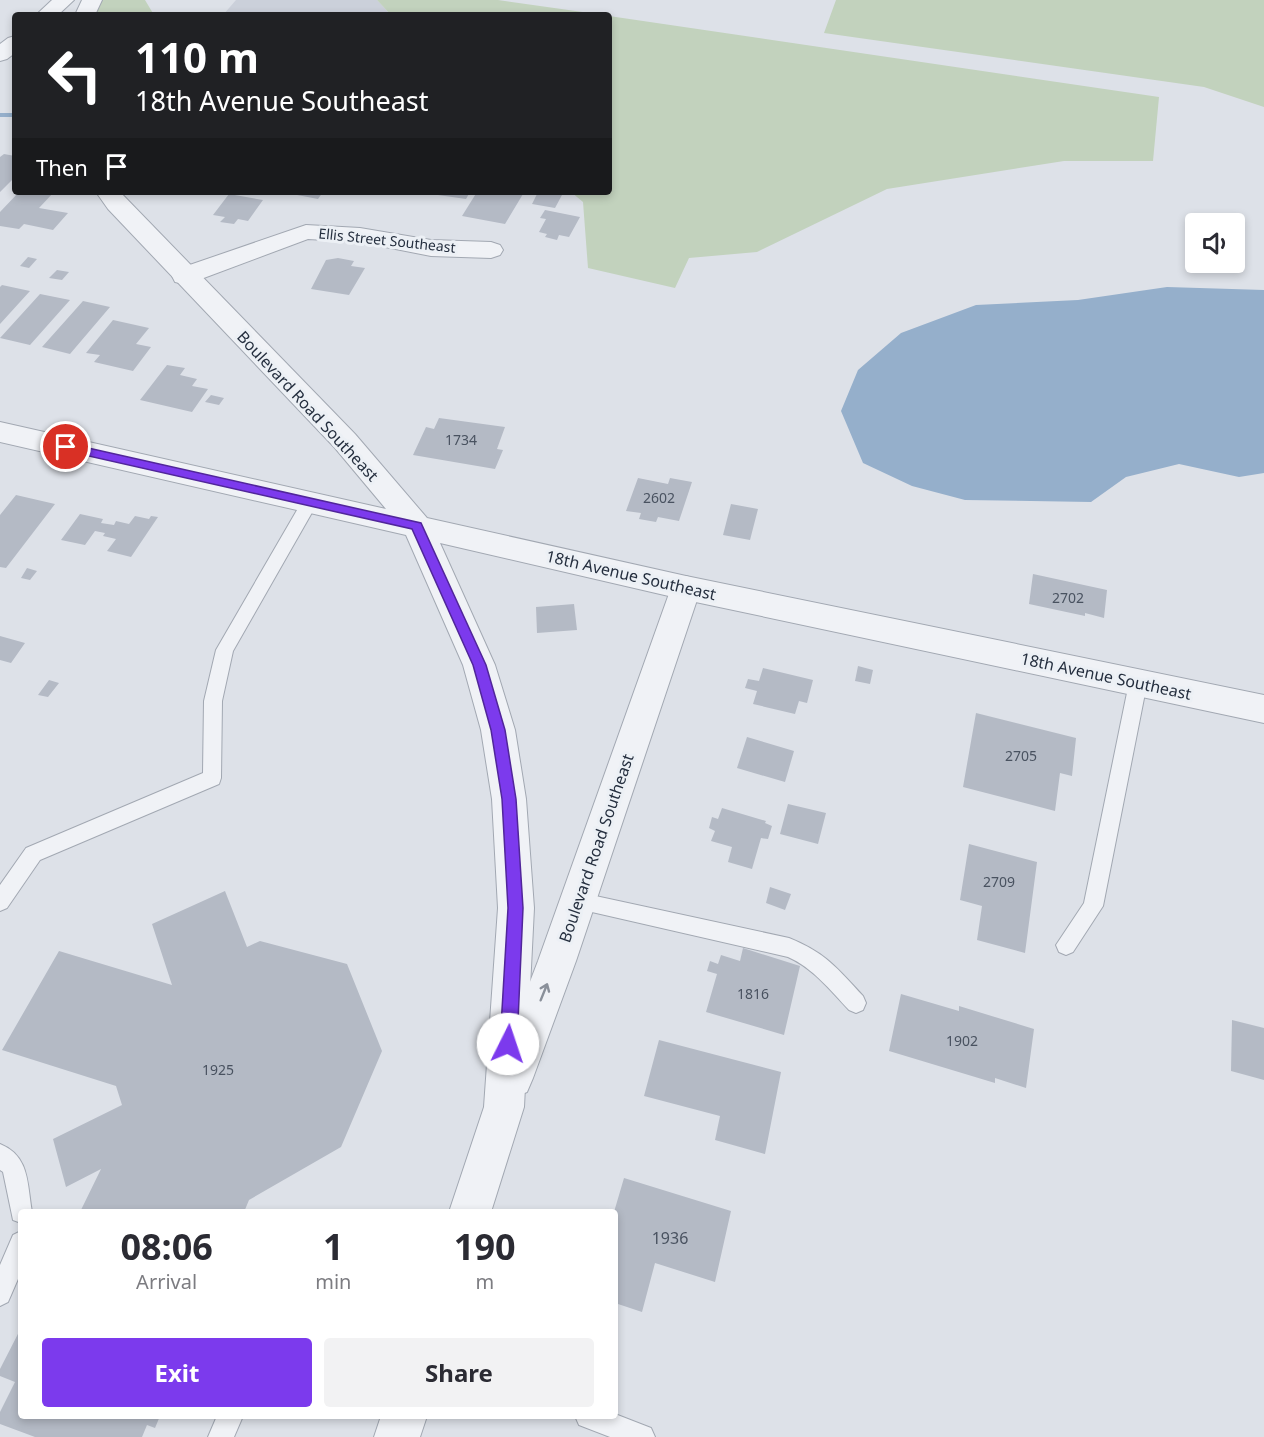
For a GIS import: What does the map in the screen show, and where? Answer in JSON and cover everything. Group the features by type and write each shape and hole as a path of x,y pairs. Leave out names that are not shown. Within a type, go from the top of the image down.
{"street":[{"path":"50,12 64,0"},
{"path":"0,55 12,45"},
{"name":"Boulevard Road Southeast","path":"110,195 184,276 345,441 417,526 479,665 498,730 509,799 516,908 504,1107"},
{"name":"Ellis Street Southeast","path":"184,276 306,232 360,235 431,248 491,250"},
{"name":"18th Avenue Southeast","path":"0,432 686,588 1264,710"},
{"name":"Boulevard Road Southeast","path":"471,1209 530,1029 686,588"},
{"path":"397,1437 403,1419"}],"lane":[{"path":"0,902 33,854 212,778 213,701 225,650 310,502"},
{"path":"1066,945 1092,906 1138,683"},
{"path":"577,901 789,948 808,956 822,967 856,1003"},
{"path":"0,1155 13,1166 20,1209"},
{"path":"0,1294 18,1250"},
{"path":"221,1437 229,1419"},
{"path":"596,1419 642,1437"}],"shaded area":[{"path":"236,0 377,0 388,12 226,12"}],"green space":[{"path":"99,0 145,0 152,12 88,12"},
{"path":"377,0 498,0 583,12 388,12"},
{"path":"836,0 1264,0 1264,107 1204,87 824,33"},
{"path":"612,16 1159,97 1153,161 1064,161 887,189 757,252 689,258 675,288 588,268 583,202 575,195 612,195"}],"water":[{"path":"1167,287 1264,290 1264,473 1239,477 1179,464 1126,477 1091,502 965,500 912,486 863,463 841,411 858,370 901,333 976,305 1078,300"}],"building":[{"path":"4,154 12,155 12,180 0,192 0,157"},
{"path":"16,195 51,195 39,208 68,213 53,230 24,224 19,229 0,226 0,212"},
{"path":"228,195 263,200 248,221 238,219 234,224 220,222 225,217 213,215"},
{"path":"297,195 321,195 318,199"},
{"path":"438,195 468,195 466,199"},
{"path":"475,195 522,195 505,224 462,216"},
{"path":"536,195 562,195 555,208 532,204"},
{"path":"545,210 580,217 569,237 559,235 557,240 545,237 547,234 539,232 546,219 540,218"},
{"path":"28,257 37,259 29,268 20,266"},
{"path":"338,258 354,261 351,266 365,268 349,295 311,289 326,260"},
{"path":"57,270 69,272 62,280 49,278"},
{"path":"2,285 30,291 0,324 0,287"},
{"path":"40,294 70,300 30,345 0,338"},
{"path":"83,301 110,307 70,354 42,347"},
{"path":"113,320 149,328 136,344 151,347 133,371 94,362 100,355 86,353"},
{"path":"167,365 185,368 180,375 197,379 192,386 208,389 192,412 140,400"},
{"path":"211,395 224,398 219,405 205,402"},
{"path":"439,418 505,427 497,449 503,450 495,469 413,455 426,427 434,429"},
{"path":"638,478 668,484 670,478 692,482 679,521 658,517 656,522 639,519 641,513 626,511"},
{"path":"16,495 55,504 6,568 0,567 0,515"},
{"path":"731,504 758,509 750,540 723,535"},
{"path":"80,514 103,519 101,523 114,525 116,521 129,524 135,516 149,519 151,516 158,517 131,557 107,551 116,539 103,536 105,533 95,531 85,545 61,540"},
{"path":"27,568 37,571 30,580 21,578"},
{"path":"1033,574 1107,590 1104,618 1029,604"},
{"path":"574,604 577,630 537,633 536,607"},
{"path":"0,636 25,643 11,663 0,660"},
{"path":"858,666 873,670 870,684 855,681"},
{"path":"763,668 813,680 807,703 799,701 795,714 753,704 757,691 745,688 748,679 759,681"},
{"path":"49,680 59,683 48,697 38,695"},
{"path":"976,713 1076,738 1072,776 1060,773 1055,811 963,787"},
{"path":"747,737 794,751 785,782 737,768"},
{"path":"788,804 826,813 818,844 780,834"},
{"path":"722,808 766,821 765,823 772,826 768,839 761,838 752,869 728,862 732,847 711,841 715,831 709,828 712,817 718,819"},
{"path":"969,844 1037,862 1025,953 977,940 982,906 960,900"},
{"path":"770,887 791,894 785,910 766,903"},
{"path":"225,891 247,947 260,941 347,964 382,1051 341,1147 249,1200 245,1209 81,1209 101,1169 66,1187 53,1139 122,1105 116,1086 2,1050 59,951 172,985 152,924"},
{"path":"743,948 800,966 784,1035 706,1012 717,974 707,971 710,961 718,964 721,955 740,961"},
{"path":"901,994 959,1011 959,1006 1034,1029 1026,1088 995,1078 995,1083 889,1051"},
{"path":"1232,1020 1264,1028 1264,1080 1231,1071"},
{"path":"659,1040 781,1072 765,1154 715,1140 720,1116 644,1096"},
{"path":"624,1178 731,1211 715,1282 655,1263 642,1312 618,1304 618,1209 615,1209"},
{"path":"18,1334 18,1419 159,1419 155,1428 147,1425 142,1437 35,1437 0,1424 0,1412 15,1382 0,1376 0,1369"}],"waterway":[{"path":"0,115 12,115"}],"route":[{"path":"66,447 417,526 456,609 479,665 498,730 509,799 516,908 508,1044"}]}
